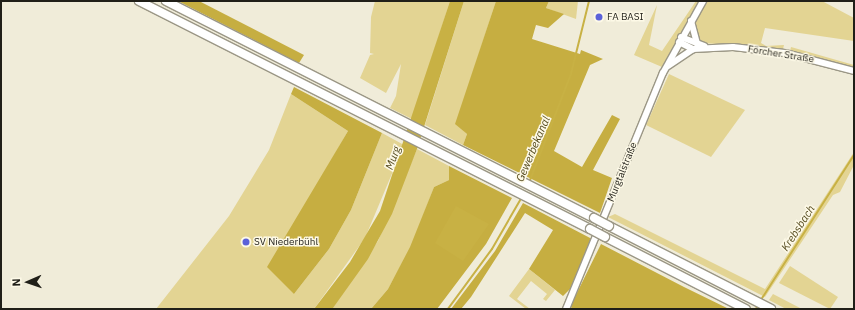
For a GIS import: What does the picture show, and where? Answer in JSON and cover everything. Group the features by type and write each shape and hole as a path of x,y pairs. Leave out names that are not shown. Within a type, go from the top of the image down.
{"highway":[{"path":"140,1 746,309"},
{"path":"166,1 770,309"}],"main road":[{"name":"Murgtalstraße","path":"566,309 666,68 680,39 703,1"},
{"path":"691,20 695,47"},
{"path":"680,39 695,47"},
{"path":"666,68 695,47"},
{"name":"Förcher Straße","path":"695,47 785,53 854,71"}],"shaded area":[{"path":"178,1 199,1 304,55 299,63"},
{"path":"375,1 450,1 412,119 390,108 396,96 401,64 386,93 360,78 370,55 374,54 370,53 371,17"},
{"path":"450,1 464,1 417,149 392,214 368,259 333,308 314,309 350,262 380,211"},
{"path":"464,1 496,1 456,124 467,134 463,145 425,125"},
{"path":"496,1 549,1 546,8 564,14 548,28 536,25 532,39 580,54 581,50 603,59 590,65 554,151 582,167 612,115 620,119 593,170 612,178 600,213 463,145 467,134 455,124"},
{"path":"549,1 578,1 576,19 546,8"},
{"path":"696,1 699,1 662,67 634,55 657,5 649,45 662,51"},
{"path":"708,1 822,1 854,18 854,41 765,28 761,43 766,46 784,45 783,49 703,43 698,40 694,23"},
{"path":"791,47 854,65 854,68 790,51"},
{"path":"669,74 745,110 711,157 646,125"},
{"path":"294,87 382,133 351,210 329,249 294,294 267,267 348,131 291,94"},
{"path":"291,94 348,131 321,178 294,294 329,249 351,210 382,133 404,145 365,238 314,309 156,309 229,216 269,150"},
{"path":"417,149 449,166 449,180 434,187 411,247 388,289 371,309 332,309 378,241"},
{"path":"854,152 854,165 840,192 833,195 765,297 608,217 615,214 765,289"},
{"path":"449,166 512,198 486,244 437,309 371,309 388,289 410,247 434,187 449,180"},
{"path":"523,203 592,239 570,289 563,296 529,269 553,230 525,213 471,297 461,309 451,309 495,251"},
{"path":"456,206 489,224 463,261 435,243"},
{"path":"601,244 729,309 574,309 570,307"},
{"path":"790,266 838,297 830,309 779,283"},
{"path":"529,269 555,290 546,301 543,299 547,294 531,281 517,299 530,309 526,309 509,296"},
{"path":"773,294 802,309 786,309 769,300"}],"waterway":[{"name":"Gewerbekanal","path":"529,183 571,74 589,1"},
{"name":"Krebsbach","path":"761,300 854,155"},
{"name":"Gewerbekanal","path":"448,309 492,249 522,197"},
{"name":"Krebsbach","path":"756,309 758,305"}],"place":[{"name":"FA BASI","path":"599,17"},
{"name":"SV Niederbühl","path":"246,242"}],"water label":[{"name":"Murg","path":"393,158"}]}
